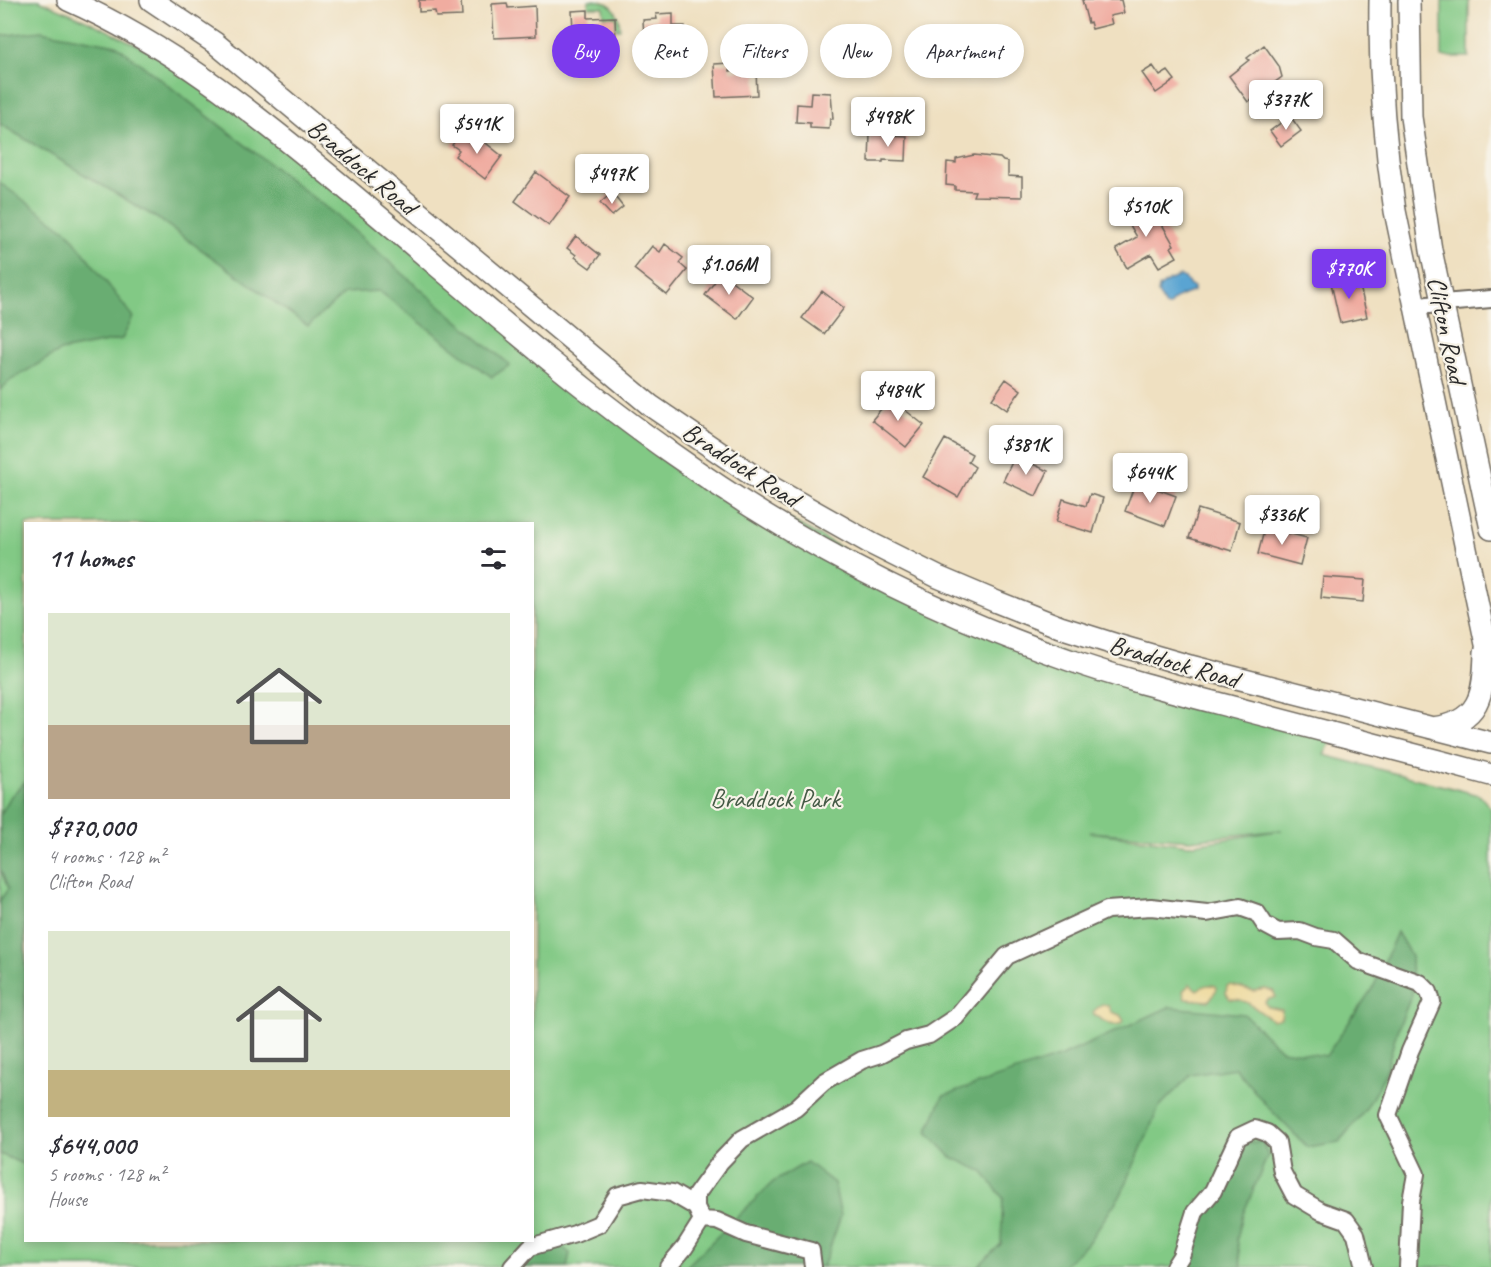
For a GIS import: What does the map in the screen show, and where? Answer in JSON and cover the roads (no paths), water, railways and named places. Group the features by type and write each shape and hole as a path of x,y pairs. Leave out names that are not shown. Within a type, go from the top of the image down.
{"main road":[{"name":"Braddock Road","path":"68,0 128,29 164,50 258,117 604,405 675,456 757,511 870,574 992,631 1071,661 1160,688 1491,775"},
{"name":"Braddock Road","path":"152,0 215,43 651,406 715,452 816,513 938,577 1060,627 1181,664 1491,743"},
{"name":"Clifton Road","path":"1380,0 1381,91 1386,151 1395,211 1491,668"},
{"name":"Clifton Road","path":"1409,0 1411,117 1431,250 1491,529"},
{"path":"1430,729 1452,725 1470,714 1474,708 1482,690 1485,639"}],"street":[{"path":"1414,307 1491,300"},
{"path":"668,1267 685,1247 699,1213 696,1195 720,1162 742,1139 796,1108 824,1082 862,1060 881,1054 906,1041 929,1035 956,1017 1007,956 1107,910 1151,907 1207,914 1240,908 1257,913 1265,925 1278,932 1300,931 1334,940 1358,961 1420,983 1429,992 1432,1002 1410,1051 1388,1115 1416,1174 1411,1201 1408,1267"},
{"path":"1174,1267 1181,1256 1196,1212 1213,1191 1238,1137 1255,1130 1267,1134 1277,1142 1282,1172 1294,1195 1321,1211 1346,1220 1356,1234 1364,1267"},
{"path":"512,1267 530,1247 575,1234 599,1224 617,1196 642,1190 672,1193 699,1213 746,1234 811,1251 813,1267"}],"water":[{"path":"1180,276 1194,287 1194,291 1177,298 1169,306 1165,306 1158,293 1159,288"}],"park label":[{"name":"Braddock Park","path":"775,798"}]}
